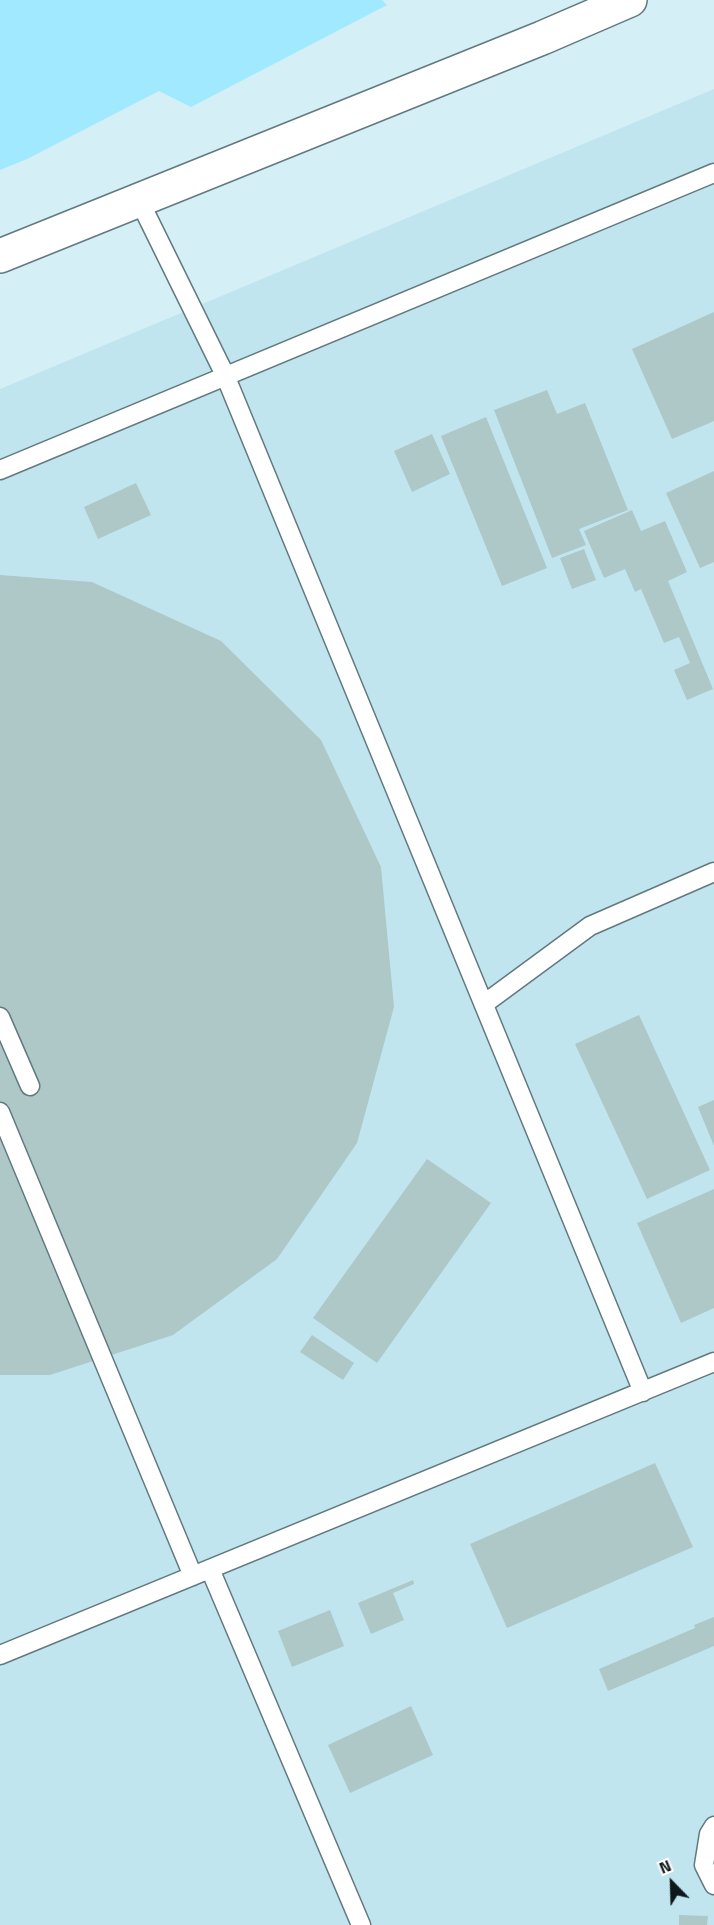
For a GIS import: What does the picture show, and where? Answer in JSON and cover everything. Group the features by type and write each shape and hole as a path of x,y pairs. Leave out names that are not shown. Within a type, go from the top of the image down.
{"street":[{"path":"0,256 630,0"}],"lane":[{"path":"0,470 714,173"},
{"path":"139,200 225,375 643,1392"},
{"path":"484,1004 590,926 714,872"},
{"path":"0,1017 30,1086"},
{"path":"0,1112 202,1572 361,1925"},
{"path":"0,1655 714,1362"},
{"path":"714,1826 709,1833 704,1865 714,1886"}],"shaded area":[{"path":"0,0 382,0 387,5 191,107 159,91 27,159 0,170"},
{"path":"714,89 714,1925 0,1925 0,389"}],"building":[{"path":"714,312 714,421 672,439 632,349"},
{"path":"547,390 557,414 585,403 628,510 579,529 586,545 552,558 494,410"},
{"path":"486,417 547,568 502,586 441,436"},
{"path":"432,434 450,474 412,492 394,451"},
{"path":"714,471 714,562 700,568 666,493"},
{"path":"136,483 151,515 98,539 84,507"},
{"path":"632,510 641,531 665,521 687,572 668,581 713,689 687,700 674,670 690,663 679,637 664,643 641,589 635,592 625,569 604,578 584,531"},
{"path":"584,549 596,580 572,589 560,558"},
{"path":"0,575 92,582 221,641 321,740 381,867 394,1007 357,1143 277,1259 173,1335 50,1375 0,1375"},
{"path":"639,1015 710,1170 647,1199 575,1044"},
{"path":"714,1100 714,1146 698,1107"},
{"path":"427,1159 491,1203 377,1363 313,1318"},
{"path":"714,1189 714,1308 681,1323 637,1223"},
{"path":"312,1335 354,1363 343,1380 300,1352"},
{"path":"655,1463 693,1547 507,1628 470,1544"},
{"path":"413,1580 414,1584 393,1593 404,1620 371,1634 358,1603"},
{"path":"330,1610 344,1646 292,1667 278,1631"},
{"path":"714,1617 714,1646 608,1691 599,1669 695,1628 694,1625"},
{"path":"411,1706 433,1755 350,1793 328,1745"},
{"path":"679,1915 708,1916 707,1925 679,1925"}]}
